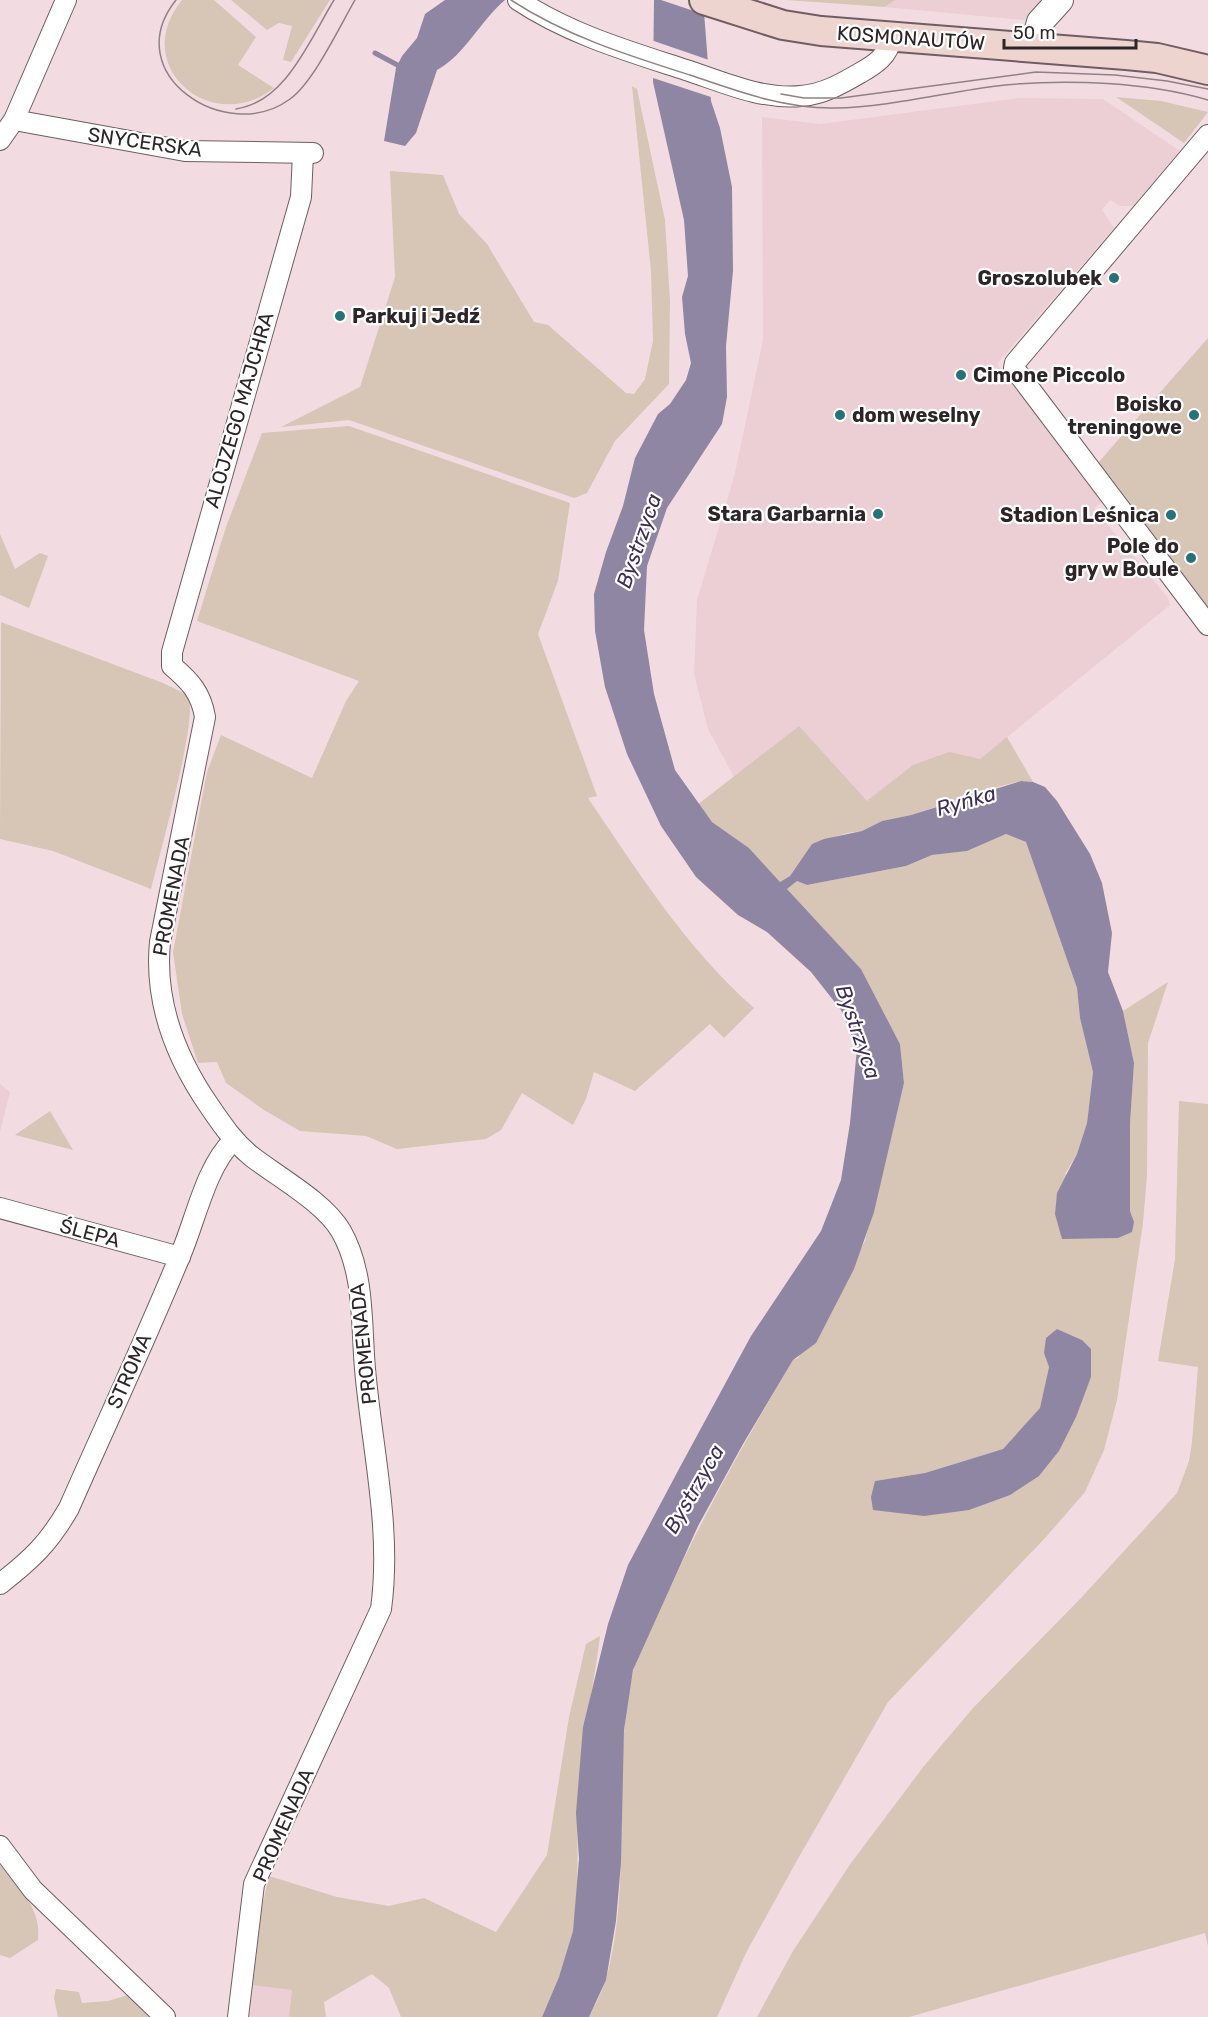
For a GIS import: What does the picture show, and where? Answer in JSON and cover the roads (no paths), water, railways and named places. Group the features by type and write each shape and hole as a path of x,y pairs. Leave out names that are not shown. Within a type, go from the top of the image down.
{"main road":[{"name":"KOSMONAUTÓW","path":"704,0 757,17 821,31 1157,58 1208,70"}],"street":[{"path":"0,140 14,120 66,0"},
{"path":"1033,48 1040,22 1060,0"},
{"path":"524,4 608,44 761,94 802,96 831,90 875,65 890,48 892,37"},
{"name":"SNYCERSKA","path":"14,120 185,152 308,153"},
{"path":"1208,135 1015,363 1014,368 1208,625"},
{"name":"ALOJZEGO MAJCHRA","path":"172,666 172,652 301,197 308,153"},
{"name":"PROMENADA","path":"172,666 193,684 203,703 205,717 160,942 158,966 160,992 175,1045 193,1082 233,1141 324,1212 341,1231 354,1265 361,1295 365,1369 386,1561 381,1609 254,1884 233,2015"},
{"name":"STROMA","path":"0,1584 36,1556 52,1537 69,1508 180,1257 211,1174 224,1150 233,1141"},
{"name":"ŚLEPA","path":"0,1208 180,1257"},
{"path":"0,1846 33,1890 165,2017"}],"water":[{"path":"445,0 505,0 456,56 437,70 416,133 405,146 384,141 396,68 402,56 417,38 425,14"},
{"path":"654,0 703,0 711,101 720,128 732,187 733,271 726,346 727,397 722,424 667,508 647,566 644,630 654,694 675,770 712,822 749,848 780,882 790,876 812,844 824,839 862,831 882,821 911,815 1021,781 1033,782 1045,787 1057,801 1090,854 1102,883 1112,933 1108,972 1123,1011 1134,1063 1130,1124 1130,1211 1134,1222 1132,1232 1118,1238 1062,1239 1055,1214 1057,1193 1077,1154 1087,1123 1093,1072 1080,1018 1077,988 1026,842 1006,834 967,851 932,855 906,866 807,885 797,881 787,889 861,969 900,1044 904,1083 874,1212 854,1269 816,1343 793,1360 743,1444 698,1526 633,1670 624,1730 621,1863 616,1921 606,1980 589,2017 542,2017 559,1977 573,1931 579,1859 576,1813 583,1727 608,1624 628,1565 751,1336 821,1231 841,1180 850,1123 857,1048 841,1010 811,972 767,932 738,915 696,877 661,826 627,754 605,687 595,631 594,594 623,506 635,458 658,414 670,404 686,380 691,363 685,334 682,297 688,276 684,220 653,82"},
{"path":"1057,1329 1082,1340 1091,1349 1091,1377 1076,1417 1059,1451 1039,1476 1010,1495 969,1510 924,1516 873,1510 871,1497 875,1481 925,1473 1003,1449 1040,1408 1049,1367 1044,1353 1046,1338"}],"waterway":[{"path":"375,53 403,68"}],"tram line":[{"path":"176,0 161,27 160,53 170,76 187,95 211,108 237,114 265,111 290,99 299,91 317,68 355,0"},
{"path":"236,109 254,104 283,82 306,50 334,0"},
{"path":"511,0 553,24 620,52 743,93 797,106 856,107 1005,85 1055,82 1160,89 1208,100"},
{"path":"781,94 804,98 841,98 1036,72 1115,75 1167,81 1208,89"}],"place":[{"name":"Groszolubek","path":"1114,278"},
{"name":"Parkuj i Jedź","path":"340,316"},
{"name":"Cimone Piccolo","path":"961,375"},
{"name":"dom weselny","path":"840,415"},
{"name":"Boisko treningowe","path":"1194,415"},
{"name":"Stara Garbarnia","path":"878,514"},
{"name":"Stadion Leśnica","path":"1171,515"},
{"name":"Pole do gry w Boule","path":"1191,558"}],"water label":[{"name":"Bystrzyca","path":"639,541"},
{"name":"Ryńka","path":"966,801"},
{"name":"Bystrzyca","path":"858,1032"},
{"name":"Bystrzyca","path":"694,1489"}]}
